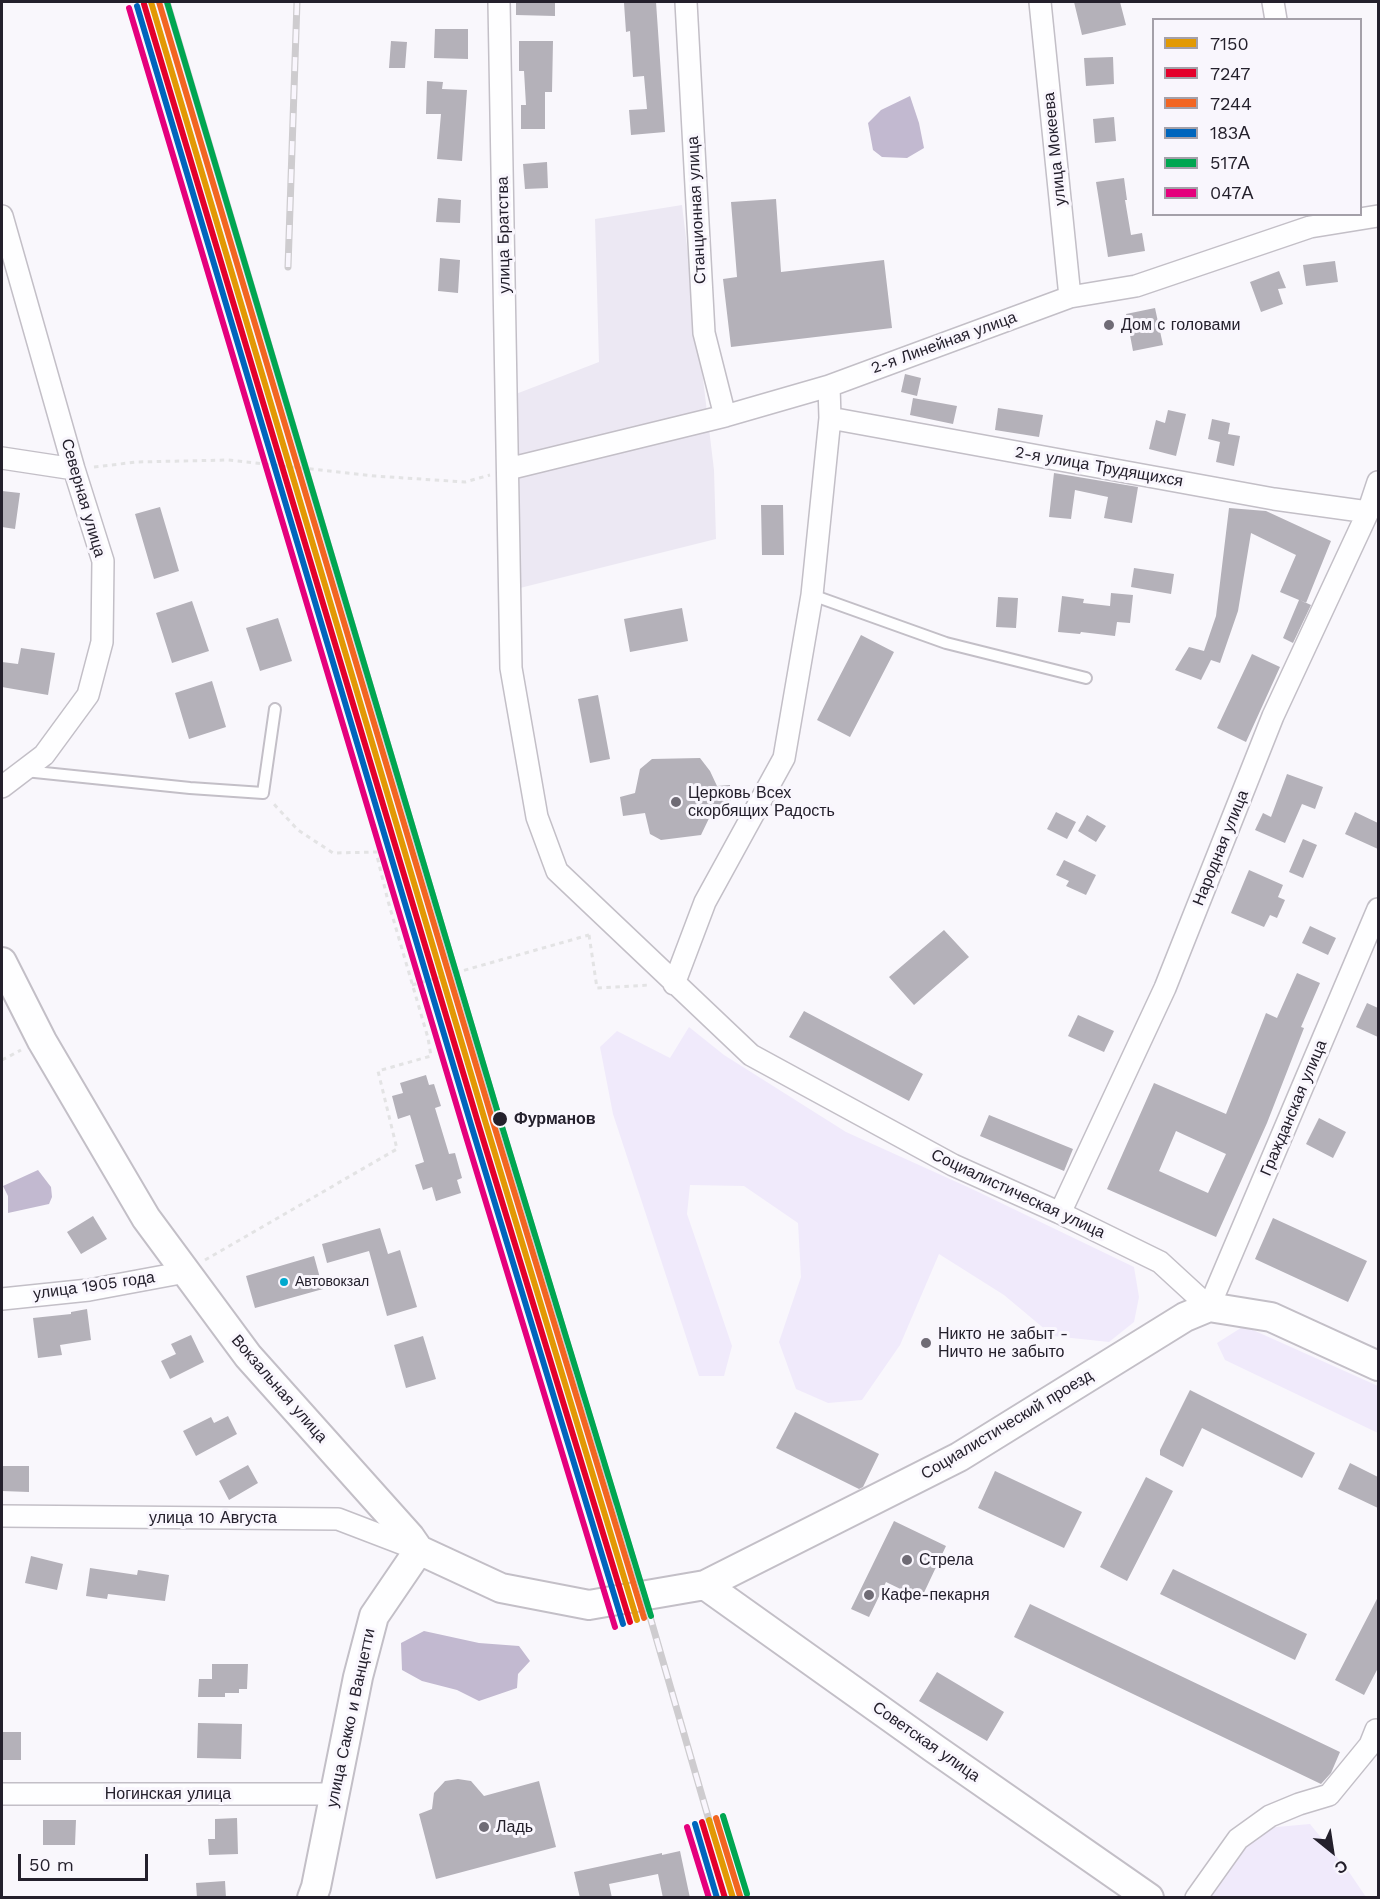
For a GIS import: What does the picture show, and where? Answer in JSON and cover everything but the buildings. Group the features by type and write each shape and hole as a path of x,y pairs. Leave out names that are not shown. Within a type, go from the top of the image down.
{"main road":[{"name":"Вокзальная улица","path":"2,962 42,1041 146,1218 248,1356 410,1537 419,1550 501,1588 589,1605 705,1585"},
{"path":"1209,1307 1271,1317 1377,1361"},
{"name":"Социалистический проезд","path":"705,1585 959,1457 1185,1317 1209,1307"},
{"name":"улица Сакко и Ванцетти","path":"312,1898 355,1687 374,1616 419,1550"},
{"name":"Советская улица","path":"705,1585 1149,1898"}],"street":[{"name":"улица Братства","path":"499,2 511,669 537,817 557,871 675,984"},
{"name":"Станционная улица","path":"686,2 704,333 725,416"},
{"name":"улица Мокеева","path":"1040,2 1070,297"},
{"path":"1273,2 1276,18"},
{"name":"Северная улица","path":"2,216 8,266 103,561 102,642 88,695 44,755 2,787"},
{"name":"2-я Линейная улица","path":"508,469 725,416 829,386 1070,297 1136,286 1309,221 1378,216"},
{"path":"675,984 705,902 784,758 812,595 830,418 829,386"},
{"name":"2-я улица Трудящихся","path":"830,418 1274,500 1368,512"},
{"path":"2,458 74,469"},
{"name":"Народная улица","path":"1060,1213 1165,988 1274,716 1368,512 1378,482"},
{"name":"Гражданская улица","path":"1209,1307 1378,909"},
{"name":"Социалистическая улица","path":"675,984 751,1054 953,1165 1060,1213 1160,1262 1209,1307"},
{"name":"улица 1905 года","path":"2,1299 88,1290 186,1272"},
{"name":"улица 10 Августа","path":"2,1516 338,1519 419,1550"},
{"path":"1196,1898 1238,1839 1270,1816 1329,1795 1370,1745 1376,1730"},
{"name":"Ногинская улица","path":"2,1794 334,1794"}],"lane":[{"path":"812,595 946,643 1086,678"},
{"path":"23,771 263,793 274,709"}],"path":[{"path":"74,469 137,462 228,460 375,476 465,482 508,469"},
{"path":"186,1272 397,1149 378,1071 431,1056 376,852 333,853 298,830 263,793"},
{"path":"412,985 589,935 597,988 675,984"}],"shaded area":[{"path":"910,96 924,148 907,158 882,157 873,150 868,123 881,110"},
{"path":"682,205 714,470 716,539 520,588 495,402 599,362 595,219"},
{"path":"689,1027 724,1055 846,1132 972,1189 1134,1267 1139,1297 1134,1322 1109,1342 1053,1336 1004,1295 939,1254 900,1345 862,1400 828,1403 796,1389 779,1342 801,1277 798,1223 744,1186 690,1185 687,1214 732,1346 724,1376 699,1376 613,1114 600,1047 617,1031 670,1058"},
{"path":"38,1170 51,1187 52,1197 49,1204 8,1213 8,1196 3,1186"},
{"path":"1244,1326 1378,1386 1378,1433 1225,1360 1217,1343"},
{"path":"424,1631 479,1643 519,1646 530,1661 518,1674 517,1688 479,1701 457,1690 422,1681 402,1670 401,1643"},
{"path":"1310,1824 1366,1897 1206,1898 1236,1854 1266,1828"}],"railway":[{"path":"167,2 709,1820"},
{"path":"288,267 297,2"}],"transit line":[{"name":"7150","path":"151,2 486,1124 637,1620"},
{"name":"7244","path":"159,2 493,1122 644,1618"},
{"name":"517А","path":"167,2 500,1120 651,1616"},
{"name":"7247","path":"144,4 479,1126 630,1622"},
{"name":"183А","path":"137,6 472,1128 623,1624"},
{"name":"047А","path":"129,8 615,1627"},
{"name":"517А","path":"723,1816 747,1894"},
{"name":"7244","path":"716,1818 740,1896"},
{"name":"7150","path":"709,1820 733,1898"},
{"name":"7247","path":"702,1822 725,1898"},
{"name":"183А","path":"695,1824 717,1898"},
{"name":"047А","path":"687,1827 709,1898"}],"place":[{"name":"Дом с головами","path":"1109,325"},
{"name":"Церковь Всех скорбящих Радость","path":"676,802"},
{"name":"Фурманов","path":"500,1119"},
{"name":"Автовокзал","path":"284,1282"},
{"name":"Никто не забыт - Ничто не забыто","path":"926,1343"},
{"name":"Стрела","path":"907,1560"},
{"name":"Кафе-пекарня","path":"869,1595"},
{"name":"Ладь","path":"484,1827"}]}
